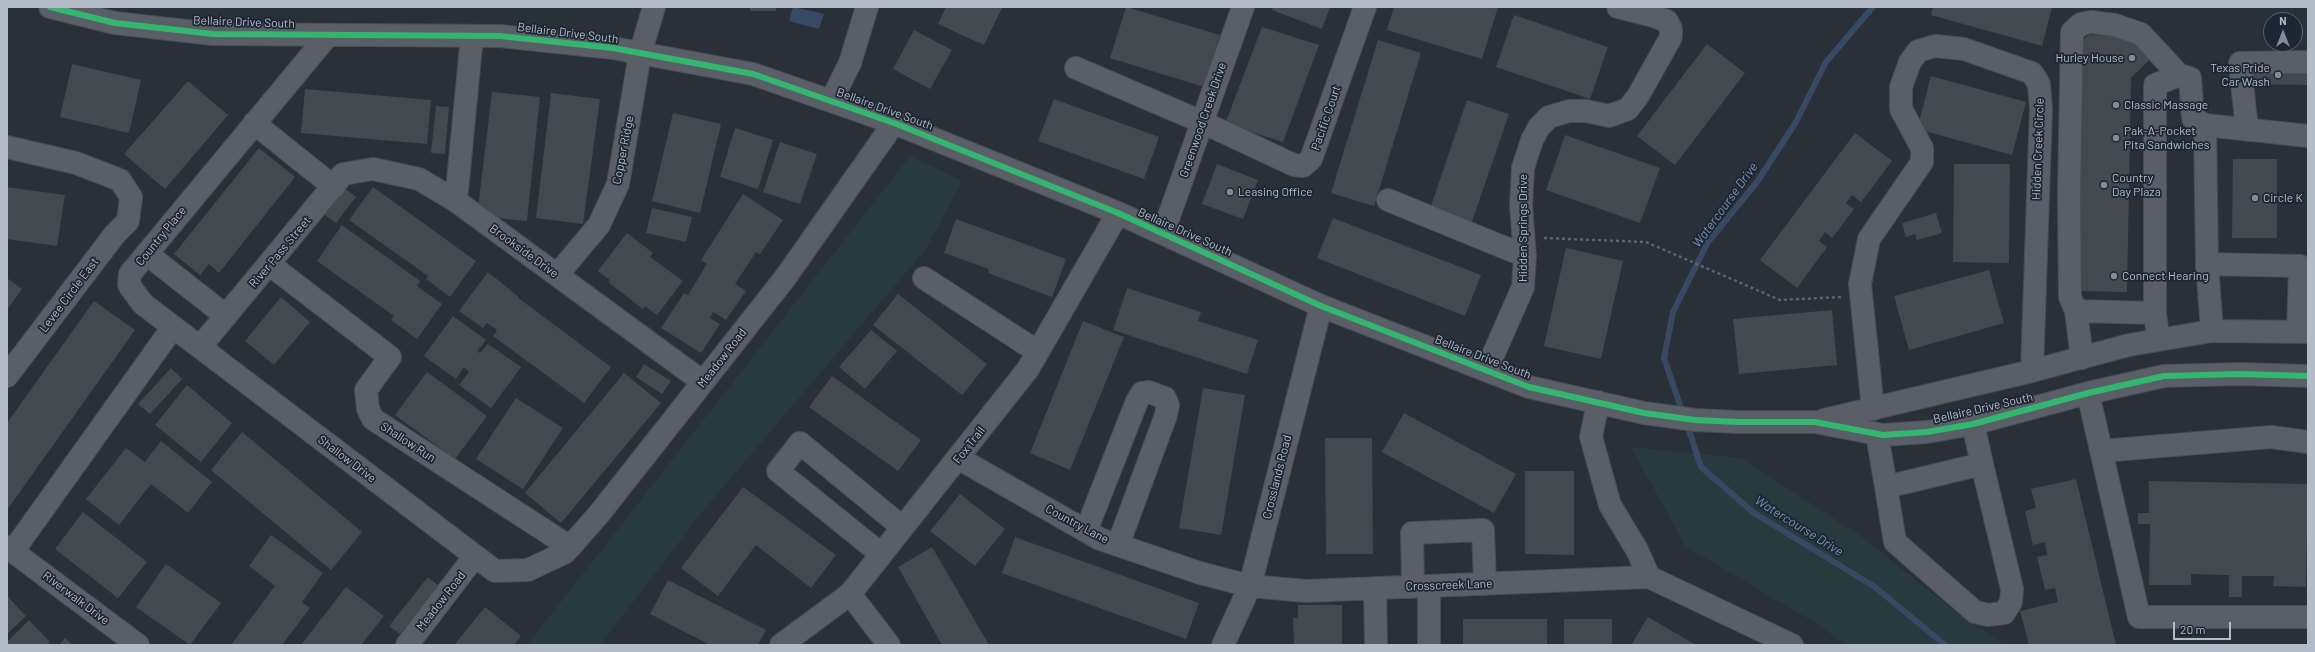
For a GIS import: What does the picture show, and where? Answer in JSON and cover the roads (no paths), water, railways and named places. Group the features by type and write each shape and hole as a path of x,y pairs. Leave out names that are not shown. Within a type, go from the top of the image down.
{"street":[{"name":"Bellaire Drive South","path":"50,7 115,23 213,34 500,36 613,48 753,74 894,123 1118,213 1321,306 1487,369 1529,387 1644,413 1695,420 1738,422 1815,422 1877,434 1927,432 1973,424 2088,393 2164,376 2239,374 2308,376"},
{"name":"Copper Ridge","path":"557,275 599,226 618,184 640,54 654,7"},
{"path":"831,101 850,63 867,7"},
{"name":"Greenwood Creek Drive","path":"1163,233 1243,7"},
{"name":"Pacific Court","path":"1202,122 1294,165 1304,166 1311,159 1365,7"},
{"name":"Hidden Springs Drive","path":"1487,369 1523,287 1524,246 1521,205 1523,168 1532,140 1539,127 1548,117 1569,111 1586,111 1609,116 1628,109 1638,96 1671,37 1671,29 1667,21 1618,7"},
{"path":"2082,358 2076,311 2070,297 2069,195 2072,32 2081,24 2091,22 2115,25 2140,34 2180,76"},
{"name":"Country Place","path":"173,327 143,304 129,285 130,274 328,35"},
{"path":"456,200 472,36"},
{"name":"Hidden Creek Circle","path":"1873,409 1860,284 1869,239 1922,162 1922,148 1901,109 1901,87 1910,62 1918,51 1935,46 1964,49 2032,73 2039,84 2041,109 2032,371"},
{"path":"2247,130 2240,63 2308,62"},
{"path":"1076,68 1202,122"},
{"path":"2160,340 2155,313 2155,85 2180,76 2190,78 2193,118 2205,125 2308,136"},
{"path":"254,123 334,187"},
{"name":"Meadow Road","path":"528,570 564,553 599,514 785,278 894,123"},
{"path":"2205,125 2207,264 2212,331"},
{"name":"Levee Circle East","path":"7,147 76,163 120,180 131,197 128,221 115,234 7,376"},
{"name":"Brookside Drive","path":"334,187 343,174 373,170 419,179 456,200 703,382"},
{"name":"River Pass Street","path":"200,347 334,187"},
{"path":"1388,200 1524,246"},
{"name":"Fox Trail","path":"781,645 850,594 1028,369 1118,213"},
{"path":"147,254 226,316"},
{"name":"Shallow Run","path":"269,264 390,357 366,390 368,409 373,419 570,547"},
{"path":"2207,264 2304,264 2303,332"},
{"path":"924,278 1038,352"},
{"name":"Crosslands Road","path":"1223,645 1250,586 1321,306"},
{"path":"2076,311 2155,313"},
{"path":"10,549 173,327"},
{"name":"Shallow Drive","path":"173,327 495,571 528,570"},
{"name":"Bellaire Drive South","path":"1815,422 2160,340 2212,331 2303,332"},
{"path":"1086,531 1137,401 1142,393 1149,392 1165,398 1168,405 1166,415 1118,545"},
{"path":"2088,393 2139,617 2308,617"},
{"path":"1598,402 1591,437 1610,505 1637,550 1649,577"},
{"path":"1877,434 1895,542 1975,612 1988,615 2004,613 2011,602 2012,590 1973,424"},
{"path":"2101,451 2271,437 2308,442"},
{"path":"881,554 778,471 800,443 902,527"},
{"name":"Country Lane","path":"958,458 1100,539 1200,573 1250,586"},
{"path":"1886,487 1982,464"},
{"path":"1429,645 1412,532 1482,530 1485,584"},
{"name":"Riverwalk Drive","path":"10,549 138,645"},
{"name":"Meadow Road","path":"407,645 475,556"},
{"name":"Crosscreek Lane","path":"1250,586 1306,591 1649,577 1792,645"},
{"path":"1375,588 1376,645"},
{"path":"850,594 888,645"}],"water":[{"path":"793,7 824,14 819,29 789,21"}],"waterway":[{"name":"Watercourse Drive","path":"1683,414 1664,358 1673,312 1708,242 1757,182 1796,122 1826,62 1873,7"},
{"name":"Watercourse Drive","path":"1687,424 1701,467 1754,513 1875,587 1945,645"}],"place":[{"name":"Hurley House","path":"2132,58"},
{"name":"Texas Pride Car Wash","path":"2278,75"},
{"name":"Classic Massage","path":"2116,105"},
{"name":"Pak-A-Pocket Pita Sandwiches","path":"2116,138"},
{"name":"Country Day Plaza","path":"2104,185"},
{"name":"Leasing Office","path":"1230,192"},
{"name":"Circle K","path":"2255,198"},
{"name":"Connect Hearing","path":"2114,276"}]}
